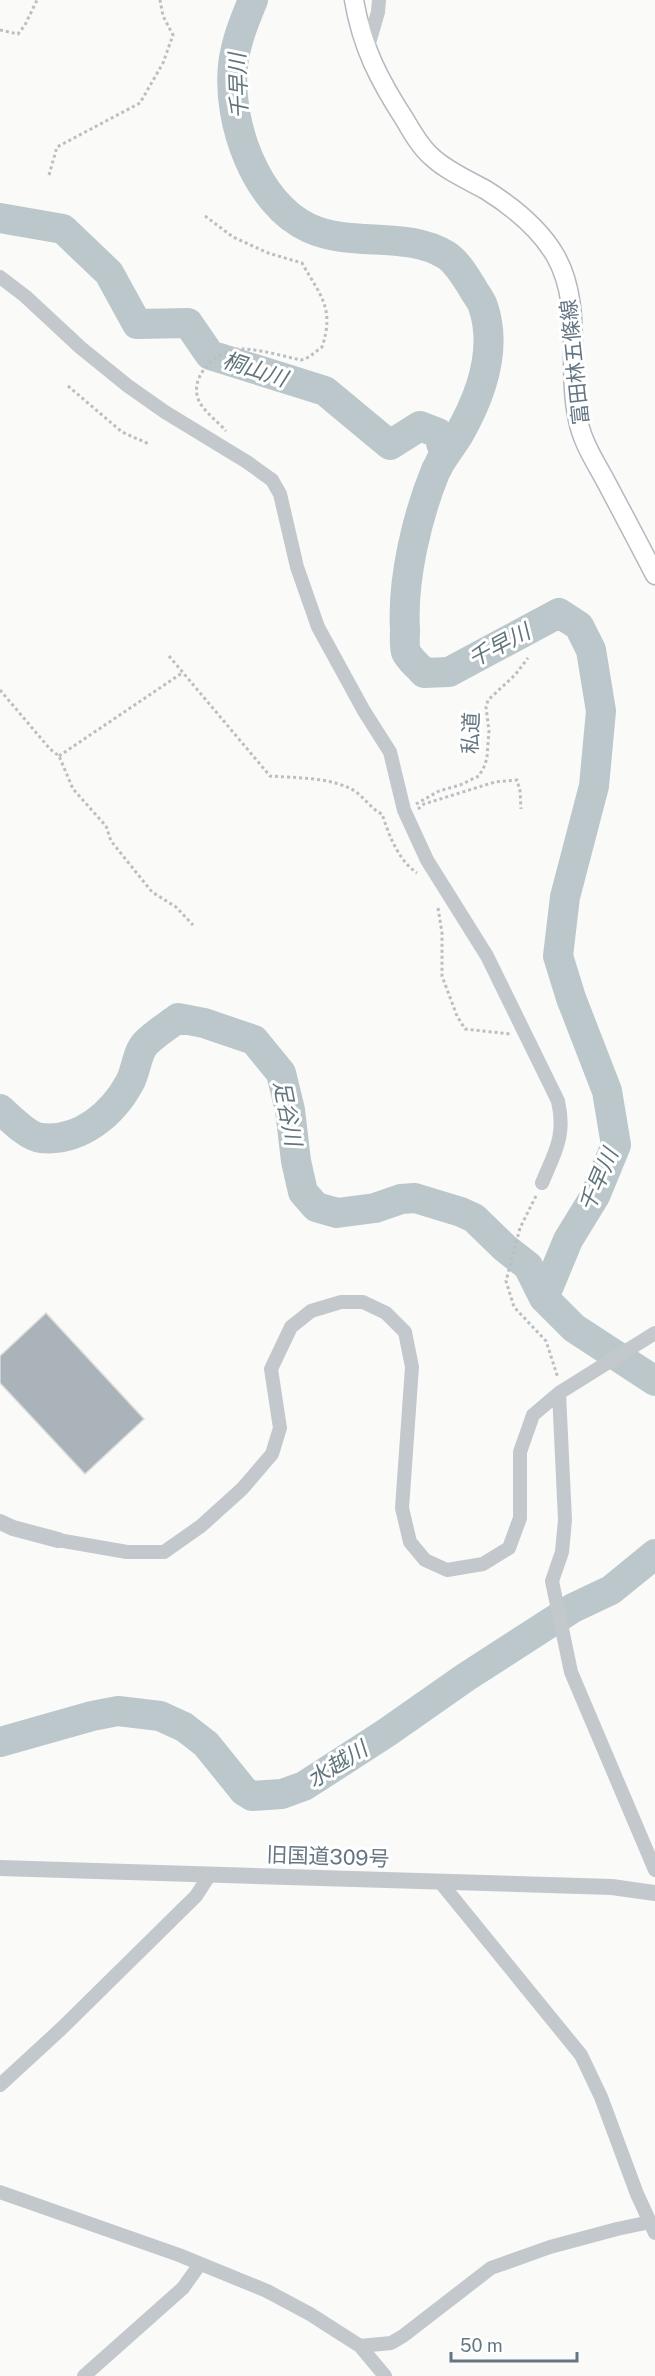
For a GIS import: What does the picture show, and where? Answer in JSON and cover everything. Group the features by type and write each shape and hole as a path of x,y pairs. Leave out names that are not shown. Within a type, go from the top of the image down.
{"main road":[{"name":"富田林五條線","path":"354,0 366,52 384,87 431,156 488,192 540,232 556,257 566,280 572,315 574,399 578,422 587,445 655,574"}],"street":[{"path":"366,52 378,12 379,0"},
{"path":"0,277 128,386 272,480 279,494 297,567 318,627 364,711 390,752 405,813 427,860 487,956 558,1101 562,1119 561,1136 542,1184"},
{"path":"0,1522 13,1528 58,1540 127,1552 164,1552 201,1526 242,1489 272,1454 280,1428 271,1369 291,1327 311,1311 341,1302 363,1302 386,1314 405,1332 412,1367 402,1508 410,1542 425,1560 447,1570 483,1564 509,1548 520,1518 520,1452 532,1415 559,1393 649,1336"},
{"path":"559,1393 565,1520 562,1552 552,1581 571,1672 655,1870"},
{"name":"旧国道309号","path":"0,1868 612,1887 655,1893"},
{"path":"0,2085 62,2028 196,1896 209,1876"},
{"path":"360,2346 391,2343 491,2268 550,2247 616,2229 652,2228 601,2097 580,2055 441,1883"},
{"path":"0,2192 200,2264 267,2291 310,2314 360,2346 385,2376"},
{"path":"84,2376 183,2288 200,2264"}],"path":[{"path":"0,30 18,34 37,0"},
{"path":"49,175 57,147 140,103 164,63 173,35 163,16 160,0"},
{"path":"205,216 233,237 268,253 302,263 322,294 327,311 322,347 309,357 301,360 240,348 224,351 200,373 197,387 200,403 229,434"},
{"path":"68,386 122,432 149,444"},
{"path":"169,656 270,776 326,782 351,788 374,810 382,814 390,836 404,861 424,878"},
{"name":"私道","path":"405,813 439,791 479,776 485,765 486,757 489,731 486,707 488,700 515,675 528,658"},
{"path":"59,756 183,673"},
{"path":"0,690 50,749 59,756 73,789 106,826 111,841 152,892 176,907 193,925"},
{"name":"私道","path":"405,813 424,804 495,782 517,780 521,809"},
{"path":"436,901 442,933 442,976 457,1016 465,1029 526,1037"},
{"path":"542,1184 520,1228 506,1281 514,1307 546,1341 558,1377 559,1393"}],"building":[{"path":"46,1313 144,1419 85,1474 0,1383 0,1356"}],"waterway":[{"name":"千早川","path":"253,0 236,48 232,87 240,135 260,180 274,200 290,216 309,228 326,234 414,243 430,247 446,255 454,261 479,299 487,323 489,340 480,390 458,436 436,470 412,548 406,590 406,652 424,673 449,672 559,613 579,626 591,650 601,711 594,786 565,897 558,956 571,998 607,1091 616,1145 595,1196 568,1240 544,1298"},
{"name":"桐山川","path":"0,218 63,229 109,273 137,324 188,323 210,355 325,391 390,445 420,426 438,433 444,453 437,469"},
{"name":"足谷川","path":"0,1109 36,1137 55,1138 69,1135 82,1130 105,1115 130,1082 145,1044 178,1018 204,1023 254,1040 281,1073 290,1110 296,1161 303,1192 316,1207 337,1213 375,1208 401,1199 415,1198 474,1218 505,1248 528,1266 544,1298 574,1328 655,1381"},
{"name":"水越川","path":"0,1742 118,1711 160,1716 184,1727 206,1744 244,1791 252,1796 282,1794 304,1786 573,1608 611,1590 655,1554"}]}
